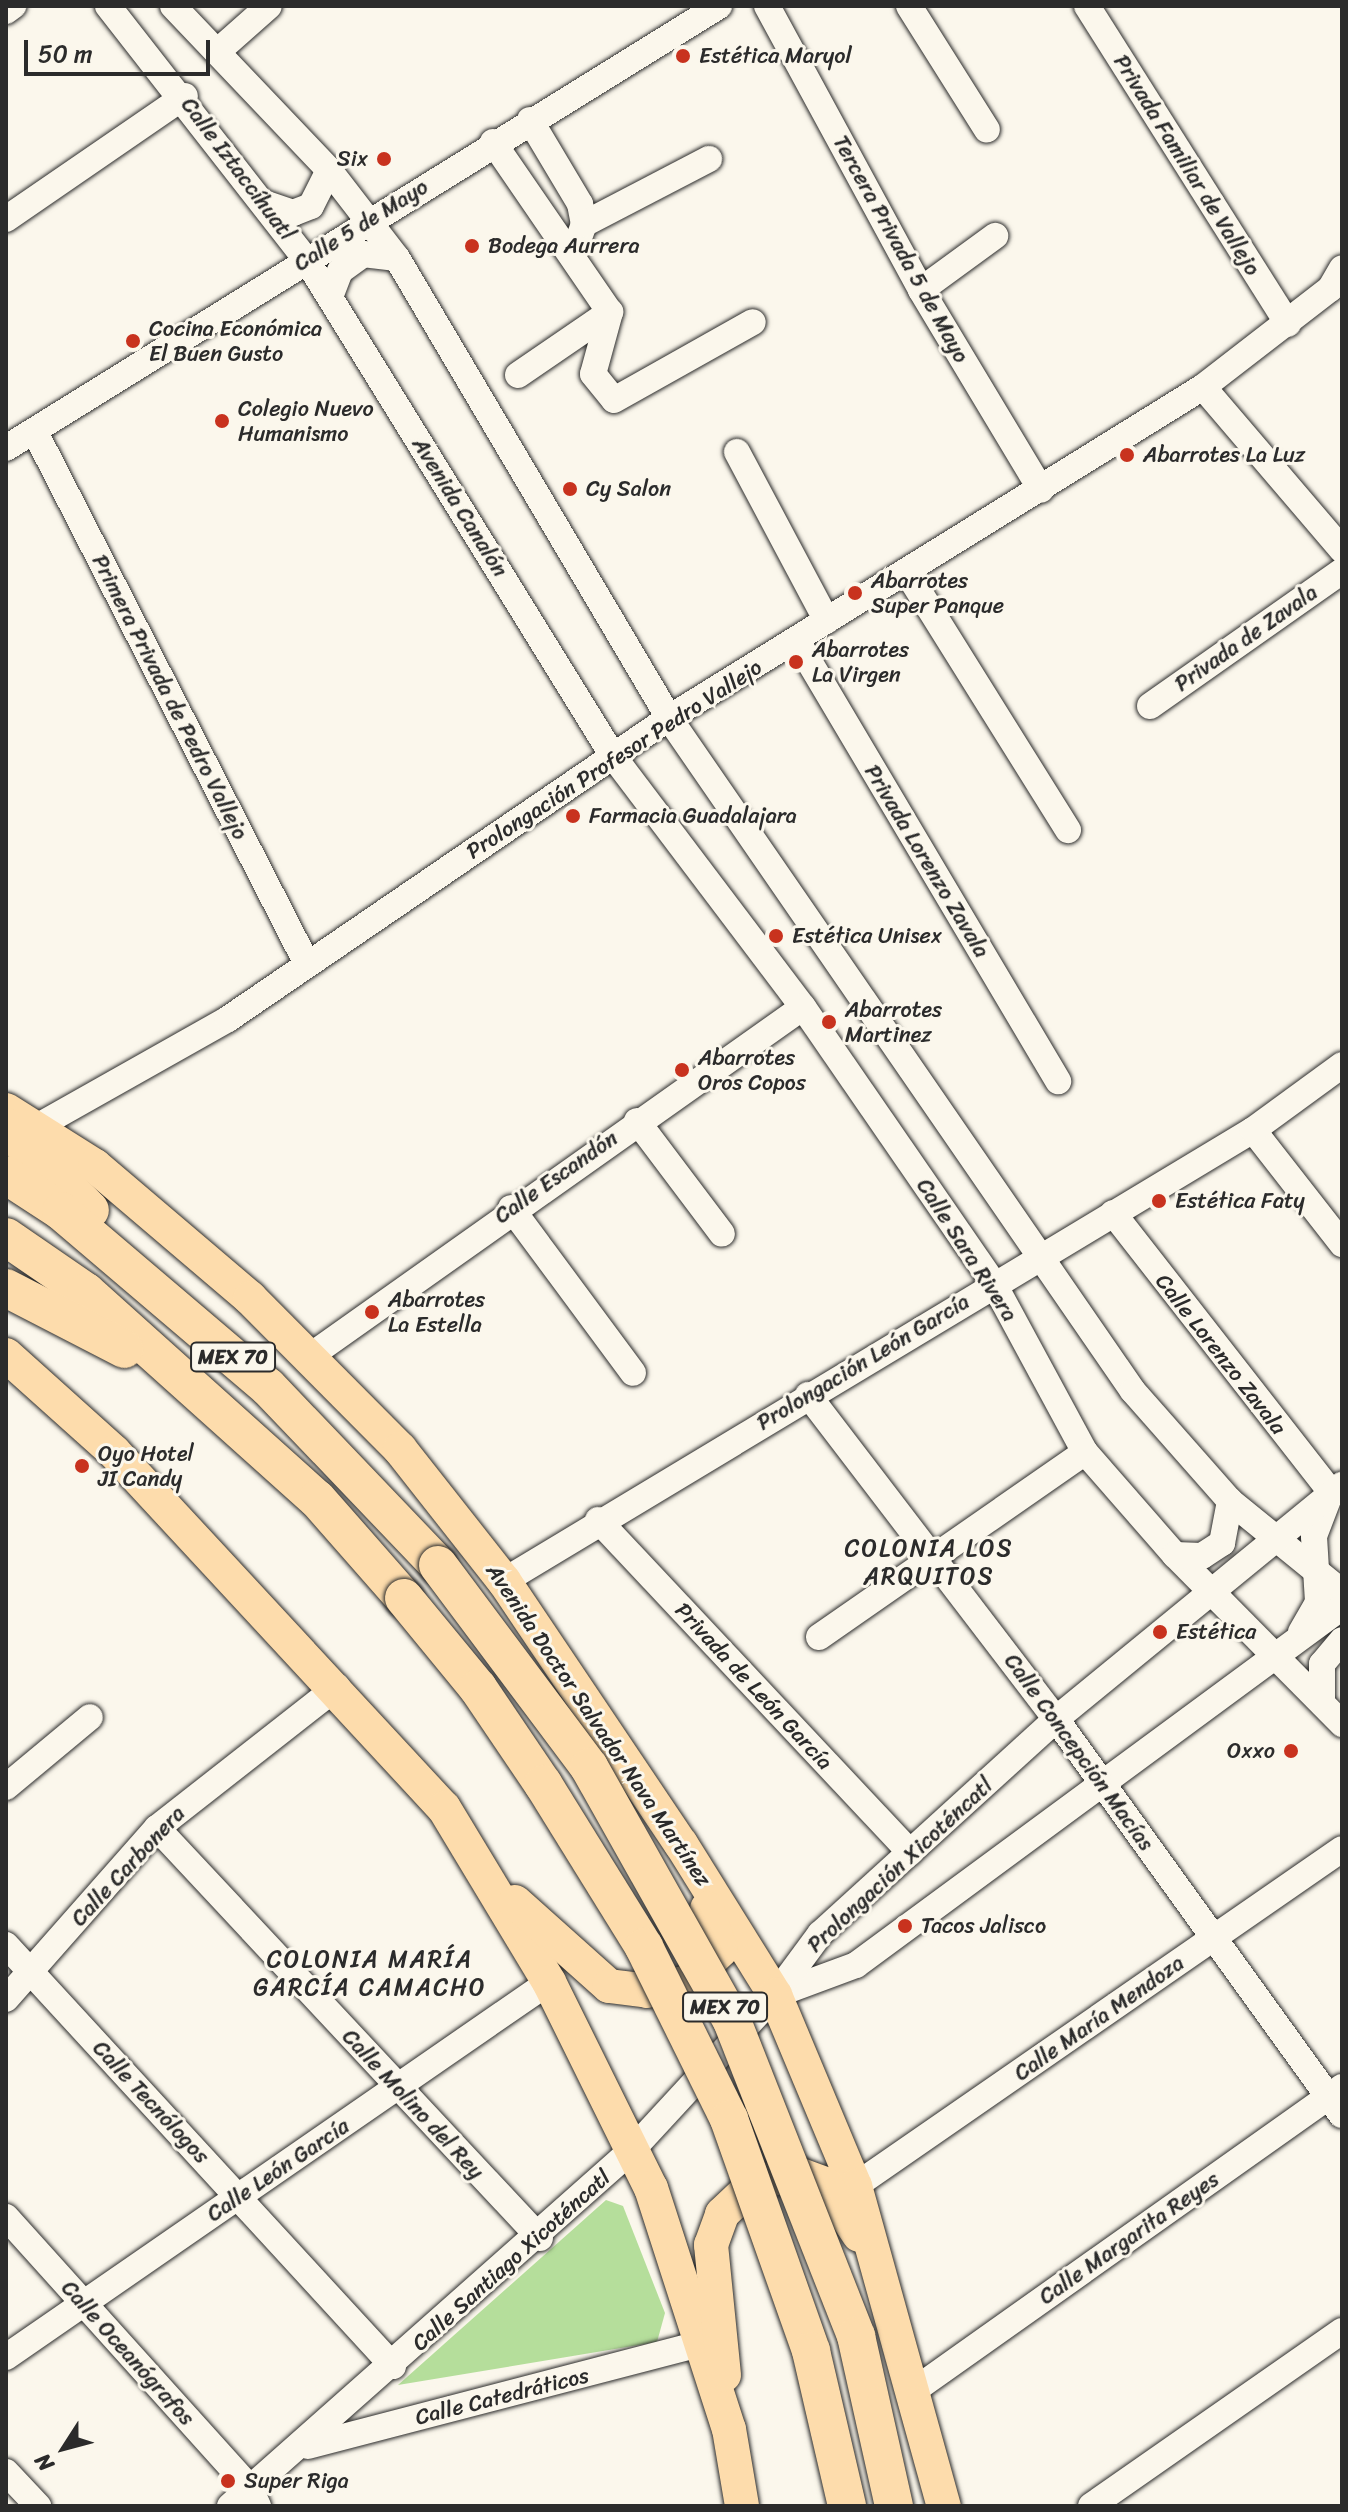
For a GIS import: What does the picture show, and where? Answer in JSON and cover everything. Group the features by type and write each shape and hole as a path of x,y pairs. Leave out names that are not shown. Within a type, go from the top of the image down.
{"highway":[{"path":"15,1122 268,1387"},
{"name":"Avenida Doctor Salvador Nava Martínez","path":"6,1175 61,1211 268,1387 438,1565 596,1779 732,2021 856,2336 894,2506"},
{"name":"MEX 70","path":"6,1237 86,1292 317,1499 478,1688 543,1784 644,1947 722,2104 811,2351 847,2506"},
{"path":"6,1288 91,1328 219,1411"}],"main road":[{"name":"Avenida Doctor Salvador Nava Martínez","path":"15,1122 95,1166 313,1354 504,1581 681,1844 775,1995 855,2186 916,2389 941,2490"},
{"path":"6,1355 114,1452 337,1687 444,1808 549,1982 633,2149 729,2429"},
{"path":"483,1871 609,1986 647,1991 688,1982 721,1950 681,1844"},
{"path":"742,2506 729,2429 711,2245 722,2214 756,2182 798,2174 825,2184 879,2265"}],"street":[{"path":"6,11 13,6"},
{"name":"Calle Iztaccíhuatl","path":"108,6 185,96 306,259"},
{"path":"173,6 329,170 397,258 669,718 1037,1259 1133,1391 1230,1501 1342,1592"},
{"path":"217,52 269,6"},
{"name":"Calle 5 de Mayo","path":"15,440 493,142 719,6"},
{"name":"Tercera Privada 5 de Mayo","path":"767,6 921,290 1041,490"},
{"path":"909,6 987,130"},
{"name":"Privada Familiar de Vallejo","path":"1087,6 1288,324"},
{"path":"6,219 185,96"},
{"path":"530,120 584,224"},
{"path":"493,142 610,312 593,374 614,400 753,322"},
{"path":"573,255 584,224 709,159"},
{"path":"264,203 293,213 311,206 329,170"},
{"path":"921,290 995,236"},
{"path":"330,297 340,271 363,254 397,258"},
{"name":"Avenida Canalón","path":"306,259 613,756"},
{"name":"Prolongación Profesor Pedro Vallejo","path":"15,1122 228,1019 306,962 669,718 908,574 1203,387 1330,289 1342,268"},
{"path":"518,375 610,312"},
{"path":"1203,387 1342,550"},
{"name":"Primera Privada de Pedro Vallejo","path":"15,440 306,962"},
{"path":"737,452 827,621"},
{"name":"Privada de Zavala","path":"1150,706 1342,571"},
{"path":"908,574 1068,830"},
{"name":"Privada Lorenzo Zavala","path":"797,641 1058,1081"},
{"name":"Calle Sara Rivera","path":"613,756 803,1007 994,1284 1085,1452 1209,1591 1342,1724"},
{"name":"Calle Escandón","path":"313,1354 511,1208 803,1007"},
{"name":"Prolongación León García","path":"504,1581 598,1520 1253,1130 1342,1065"},
{"path":"637,1121 722,1234"},
{"path":"1253,1130 1342,1244"},
{"path":"511,1208 633,1373"},
{"name":"Calle Lorenzo Zavala","path":"1113,1213 1337,1489"},
{"name":"Calle Concepción Macías","path":"808,1395 1056,1719 1213,1940 1337,2099"},
{"path":"819,1637 936,1560 1085,1452"},
{"path":"1296,1640 1318,1602 1309,1565 1315,1526 1337,1489"},
{"name":"Prolongación Xicoténcatl","path":"775,1995 820,1934 1056,1719 1337,1489"},
{"path":"1175,1555 1202,1556 1222,1543 1230,1501"},
{"name":"Privada de León García","path":"598,1520 910,1852"},
{"path":"1237,1568 1272,1556 1309,1565"},
{"name":"Prolongación Xicoténcatl","path":"775,1995 856,1965 1100,1780 1342,1607"},
{"path":"1322,1703 1322,1664 1342,1640"},
{"name":"Calle Carbonera","path":"6,1999 157,1828 337,1687"},
{"path":"6,1787 90,1717"},
{"name":"Calle Molino del Rey","path":"157,1828 540,2238"},
{"name":"Calle María Mendoza","path":"855,2186 1342,1849"},
{"name":"Calle Tecnólogos","path":"6,1945 393,2366"},
{"name":"Calle León García","path":"6,2357 399,2089 549,1982"},
{"name":"Calle Santiago Xicoténcatl","path":"230,2506 254,2497 393,2366 540,2238 633,2149 775,1995"},
{"name":"Calle Margarita Reyes","path":"916,2389 1337,2099"},
{"name":"Calle Oceanógrafos","path":"6,2217 254,2497"},
{"path":"1091,2506 1342,2331"},
{"name":"Calle Catedráticos","path":"304,2447 699,2344"},
{"path":"6,2472 38,2506"},
{"path":"941,2490 960,2506"}],"green space":[{"path":"606,2200 623,2206 665,2313 657,2342 398,2385"}],"place":[{"name":"Estética Maryol","path":"683,56"},
{"name":"Six","path":"384,159"},
{"name":"Bodega Aurrera","path":"472,246"},
{"name":"Cocina Económica El Buen Gusto","path":"133,341"},
{"name":"Colegio Nuevo Humanismo","path":"222,421"},
{"name":"Abarrotes La Luz","path":"1127,455"},
{"name":"Cy Salon","path":"570,489"},
{"name":"Abarrotes Super Panque","path":"855,593"},
{"name":"Abarrotes La Virgen","path":"796,662"},
{"name":"Farmacia Guadalajara","path":"573,816"},
{"name":"Estética Unisex","path":"776,936"},
{"name":"Abarrotes Martinez","path":"829,1022"},
{"name":"Abarrotes Oros Copos","path":"682,1070"},
{"name":"Estética Faty","path":"1159,1201"},
{"name":"Abarrotes La Estella","path":"372,1312"},
{"name":"Oyo Hotel JI Candy","path":"82,1466"},
{"name":"Estética","path":"1160,1632"},
{"name":"Oxxo","path":"1291,1751"},
{"name":"Tacos Jalisco","path":"905,1926"},
{"name":"Super Riga","path":"228,2481"}],"district":[{"name":"COLONIA LOS ARQUITOS","path":"929,1563"},
{"name":"COLONIA MARÍA GARCÍA CAMACHO","path":"370,1974"}]}
